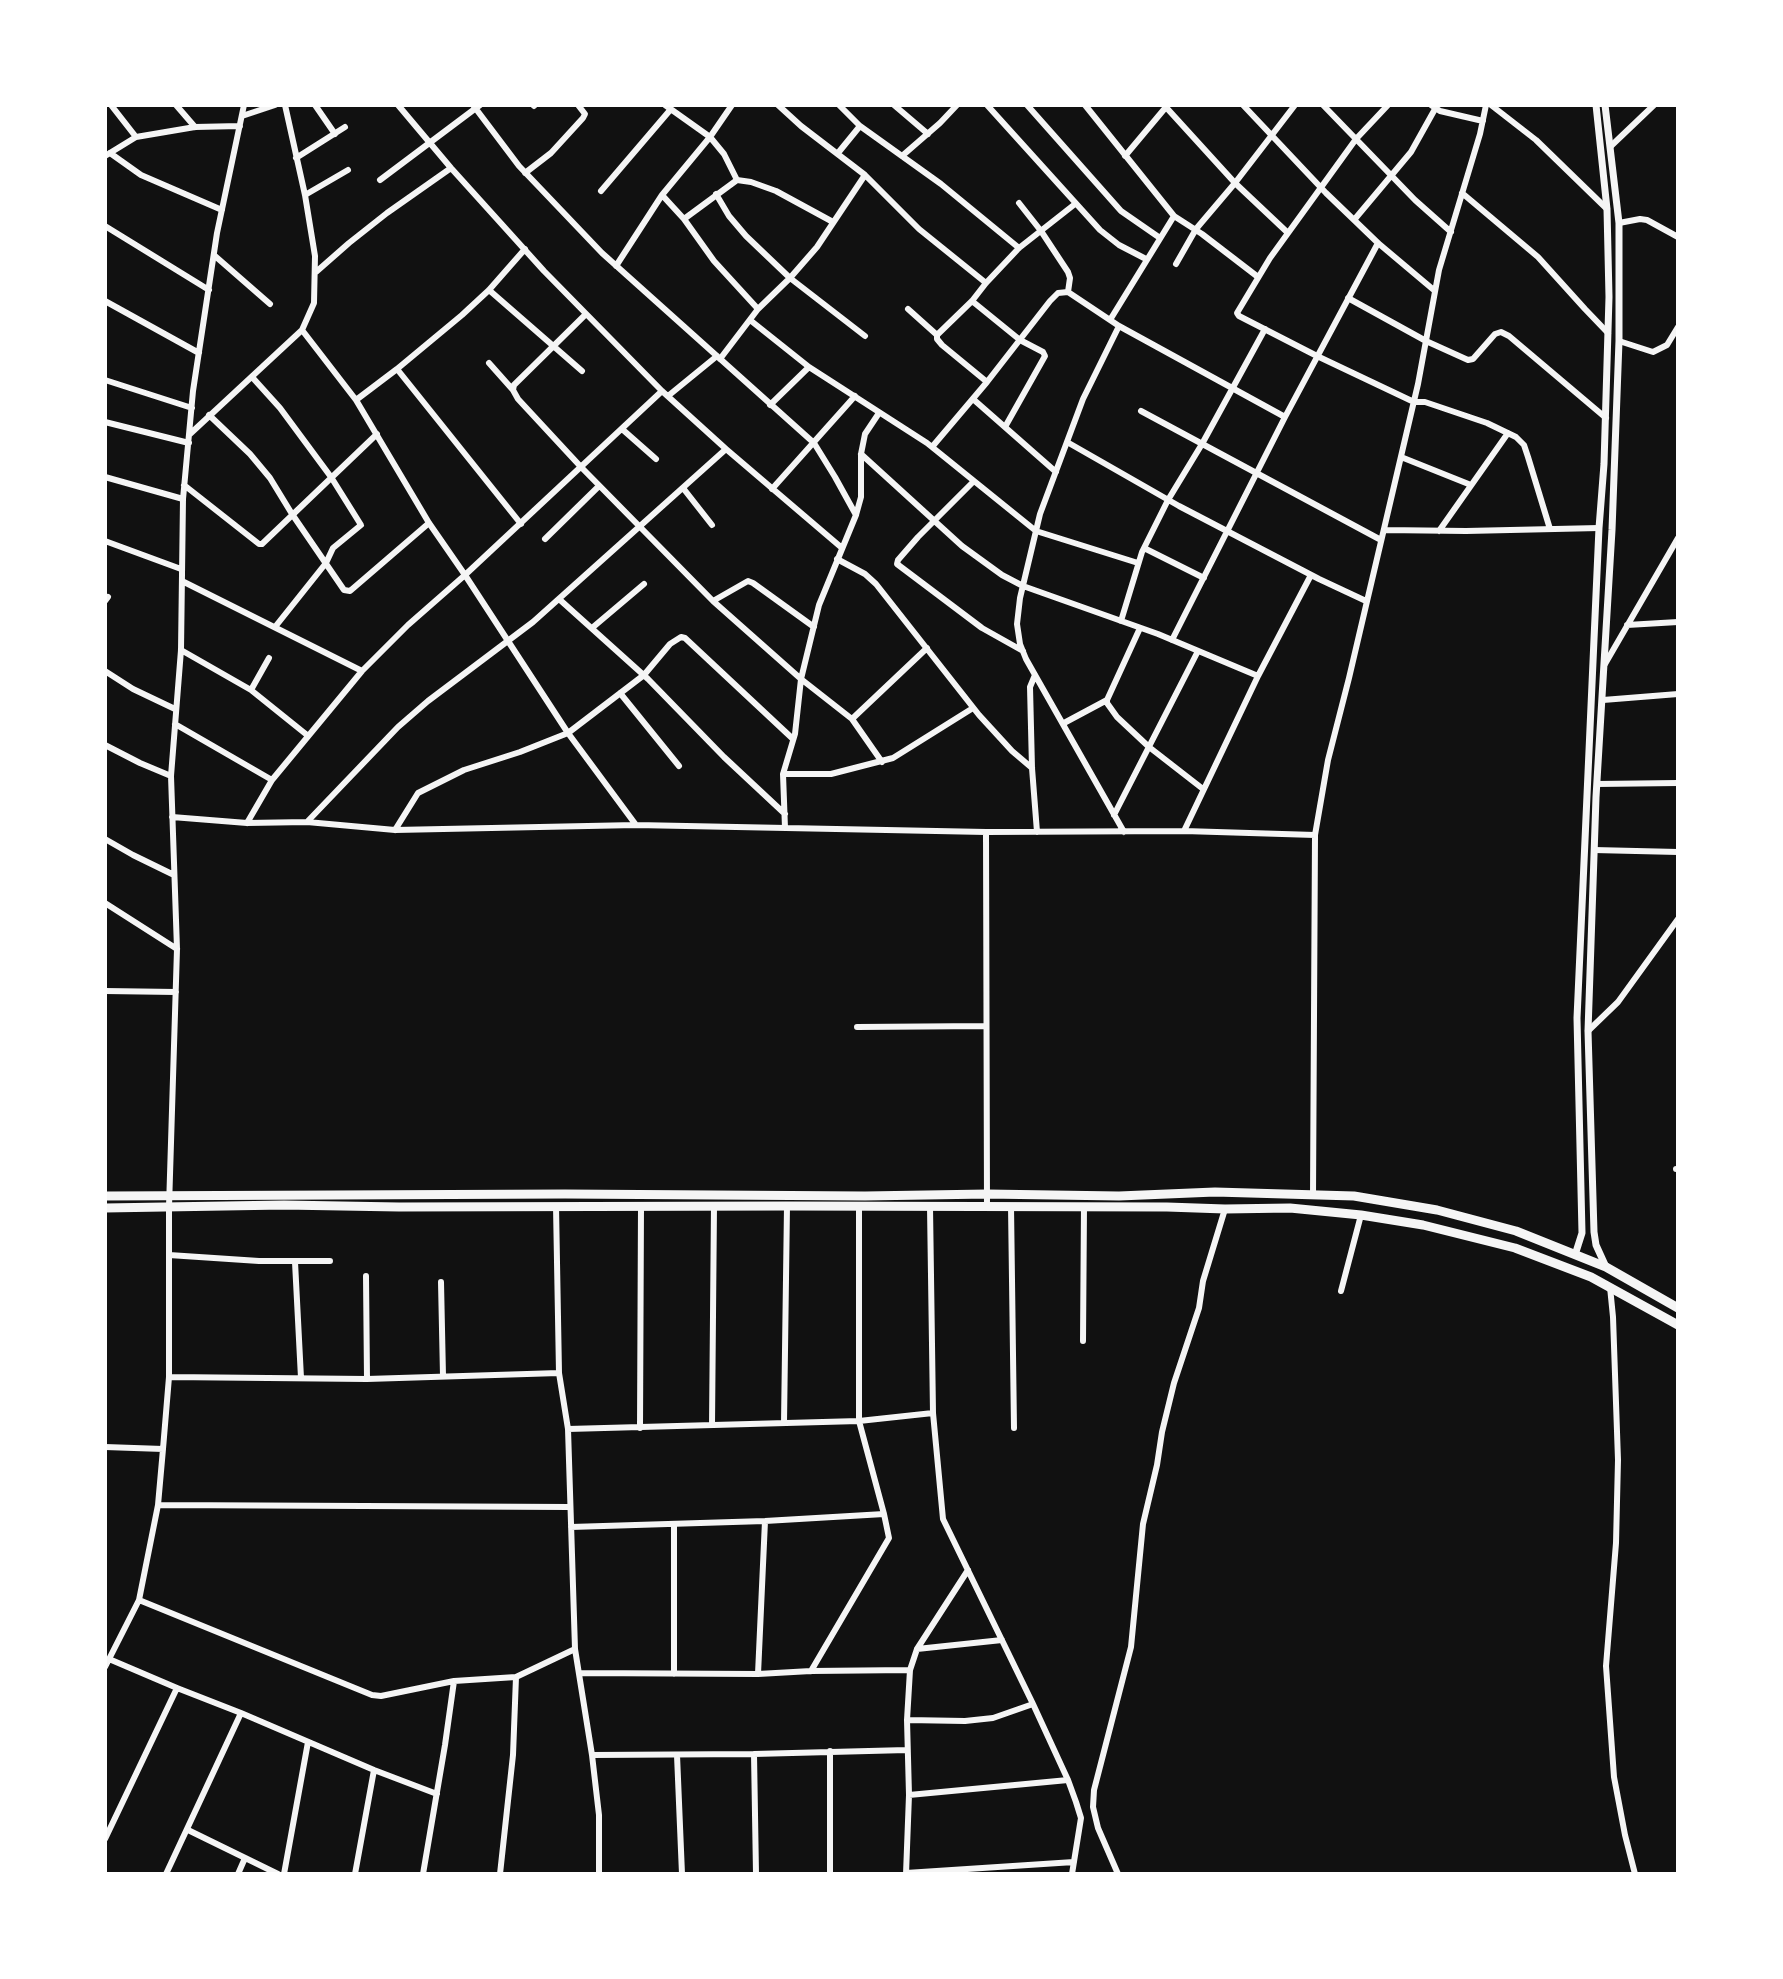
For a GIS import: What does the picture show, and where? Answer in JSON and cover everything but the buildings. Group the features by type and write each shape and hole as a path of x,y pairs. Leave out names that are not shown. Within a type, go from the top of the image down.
{"main road":[{"path":"105,1196 1119,1196 1215,1192 1354,1196 1437,1210 1516,1231 1606,1267 1678,1308"},
{"path":"1373,1217 1376,1199"},
{"path":"105,1208 284,1205 1290,1208 1423,1225 1515,1248 1610,1287 1678,1325"}],"street":[{"path":"111,105 136,137"},
{"path":"176,105 195,127"},
{"path":"105,1667 139,1600 158,1505 163,1449 169,1377 169,1208 177,949 171,776 181,650 183,499 199,353 222,210 244,105"},
{"path":"242,116 275,105"},
{"path":"190,434 302,330 314,303 316,272 304,195 285,105"},
{"path":"315,105 335,134"},
{"path":"398,105 524,249 665,394 842,548"},
{"path":"526,173 551,153 583,118 585,114 578,105"},
{"path":"616,266 662,195 710,137 732,105"},
{"path":"778,105 865,175 919,229 986,283"},
{"path":"839,105 860,126 942,184 1019,247"},
{"path":"894,105 928,134"},
{"path":"902,156 957,105"},
{"path":"987,105 1100,230 1119,245 1146,260"},
{"path":"1027,105 1121,211 1160,238"},
{"path":"1085,105 1174,216 1258,277"},
{"path":"1243,105 1354,220 1435,291"},
{"path":"1176,264 1195,229 1235,183 1295,105"},
{"path":"1323,105 1429,214 1451,232"},
{"path":"1388,105 1356,139 1288,233 1237,313 1317,356 1414,402 1425,402 1487,423 1516,437 1524,445 1550,530"},
{"path":"1313,1196 1315,835 1328,760 1414,402 1435,291 1486,105"},
{"path":"1491,105 1543,146 1607,209"},
{"path":"1575,1255 1582,1233 1577,1018 1608,333 1607,209 1596,105"},
{"path":"1605,105 1619,223 1619,341 1597,783 1588,1031 1594,1232 1596,1245 1606,1267"},
{"path":"1611,146 1654,105"},
{"path":"380,180 476,106 526,173 575,227 814,443 856,514"},
{"path":"1125,156 1165,106 1235,183 1288,233"},
{"path":"601,191 668,107 710,137 724,154 737,180"},
{"path":"1354,220 1418,141 1433,107 1482,121"},
{"path":"222,210 141,175 107,155 136,137 195,127 240,125"},
{"path":"838,153 860,126"},
{"path":"296,158 345,127"},
{"path":"316,272 379,219 451,168"},
{"path":"304,195 348,170"},
{"path":"247,823 272,780 362,671 408,625 466,575 622,429 665,394 719,357 758,309 817,247 865,175"},
{"path":"684,219 737,180 776,191 833,222"},
{"path":"1462,193 1538,257 1608,333"},
{"path":"716,194 729,216 746,236 790,278 865,336"},
{"path":"662,195 684,219 714,261 758,309"},
{"path":"1019,203 1068,272 1068,292"},
{"path":"937,335 972,301 1019,247 1075,204"},
{"path":"1110,320 1174,216"},
{"path":"1619,223 1647,220 1678,237"},
{"path":"105,226 209,290"},
{"path":"1172,640 1285,417 1378,243"},
{"path":"355,400 397,369 489,290 524,249"},
{"path":"215,256 270,304"},
{"path":"489,290 582,371"},
{"path":"932,447 1050,301 1058,293 1068,292 1119,326 1285,417"},
{"path":"1348,298 1426,341 1468,360 1473,359 1495,334 1501,332 1606,418"},
{"path":"105,301 199,353"},
{"path":"972,301 1020,340 1043,352 1045,356 1005,427"},
{"path":"908,309 937,335 942,345 987,382"},
{"path":"513,390 514,384 586,314"},
{"path":"750,320 809,367 932,447 1036,531 1138,563"},
{"path":"1119,326 1083,399 1040,514 1017,624 1023,651 1035,675 1124,832"},
{"path":"1619,341 1653,352 1667,345 1678,327"},
{"path":"1121,621 1143,548 1265,329"},
{"path":"302,330 355,400 429,523 466,575 568,733 636,825"},
{"path":"489,363 518,399 581,467 713,601 801,679 852,719 882,762"},
{"path":"770,405 809,367"},
{"path":"397,369 521,524"},
{"path":"252,377 280,408 331,477 361,525 333,548 326,563 275,627"},
{"path":"105,381 192,408"},
{"path":"772,489 855,396"},
{"path":"973,399 1056,472"},
{"path":"1141,411 1381,540"},
{"path":"785,828 783,774 793,739 801,679 819,605 856,514 862,491 861,454 865,434 879,413"},
{"path":"209,415 270,478 344,590 350,591 429,523"},
{"path":"105,422 189,443"},
{"path":"622,429 656,459"},
{"path":"1439,531 1508,433"},
{"path":"184,485 259,544 265,542 377,434"},
{"path":"1067,442 1168,500 1366,601"},
{"path":"307,822 398,727 428,701 533,622 726,449"},
{"path":"861,454 983,563 1023,586 1172,640 1258,676"},
{"path":"1401,457 1471,485"},
{"path":"105,477 183,499"},
{"path":"974,481 898,560 899,566 982,628 1023,651"},
{"path":"545,539 599,486"},
{"path":"683,488 712,525"},
{"path":"1384,530 1599,528"},
{"path":"1605,664 1678,538"},
{"path":"105,541 181,569"},
{"path":"1143,548 1204,578"},
{"path":"1670,552 1678,550"},
{"path":"837,559 865,574 876,584 973,708 998,737 1032,768"},
{"path":"1184,831 1258,676 1311,575"},
{"path":"182,581 362,671"},
{"path":"713,601 748,581 814,627"},
{"path":"592,628 644,584"},
{"path":"559,599 643,675 785,814"},
{"path":"1627,625 1678,622"},
{"path":"1064,723 1107,699 1140,628"},
{"path":"394,830 418,793 464,770 568,733 643,675 670,644 681,637 793,739"},
{"path":"852,719 927,648"},
{"path":"181,650 251,690 307,735"},
{"path":"1114,815 1198,651"},
{"path":"251,690 269,658"},
{"path":"105,671 133,689 175,709"},
{"path":"1035,675 1030,687 1037,832"},
{"path":"620,693 679,766"},
{"path":"1603,700 1678,694"},
{"path":"1107,699 1109,707 1117,717 1149,747 1203,789"},
{"path":"783,774 831,774 882,762 902,754 973,708"},
{"path":"175,724 272,780"},
{"path":"105,745 171,776"},
{"path":"1597,783 1678,783"},
{"path":"172,817 247,823 307,822 394,830 636,825 1315,835"},
{"path":"986,832 987,1207"},
{"path":"105,839 174,875"},
{"path":"1594,850 1678,852"},
{"path":"105,903 177,949"},
{"path":"1588,1031 1618,1002 1678,919"},
{"path":"105,991 176,992"},
{"path":"857,1027 986,1026"},
{"path":"556,1206 559,1373 568,1429 575,1649 599,1815 599,1874"},
{"path":"640,1428 641,1206"},
{"path":"712,1425 714,1206"},
{"path":"784,1423 787,1206"},
{"path":"811,1671 889,1538 859,1420 859,1206"},
{"path":"1011,1206 1014,1428"},
{"path":"1083,1341 1084,1206"},
{"path":"930,1207 933,1413 943,1519 1068,1780 1081,1818 1072,1874"},
{"path":"1118,1874 1098,1828 1093,1807 1094,1790 1131,1647 1143,1524 1162,1432 1225,1209"},
{"path":"1341,1291 1361,1215"},
{"path":"169,1255 295,1262 330,1261"},
{"path":"295,1262 301,1378"},
{"path":"366,1276 368,1379"},
{"path":"441,1282 443,1376"},
{"path":"1610,1287 1618,1460 1616,1543 1606,1666 1614,1777 1635,1874"},
{"path":"169,1377 368,1379 559,1373"},
{"path":"568,1429 859,1420 933,1413"},
{"path":"105,1447 163,1449"},
{"path":"158,1505 569,1507"},
{"path":"571,1527 884,1514"},
{"path":"758,1674 765,1521"},
{"path":"674,1524 674,1674"},
{"path":"968,1570 917,1649 910,1670 906,1874 1074,1863"},
{"path":"139,1600 372,1695 381,1696 454,1681 516,1677 575,1649"},
{"path":"917,1649 1002,1640"},
{"path":"109,1659 437,1794"},
{"path":"579,1673 758,1674 910,1670"},
{"path":"500,1874 513,1755 516,1677"},
{"path":"423,1874 454,1681"},
{"path":"105,1839 177,1688"},
{"path":"907,1720 965,1721 993,1718 1033,1704"},
{"path":"166,1874 242,1713"},
{"path":"284,1874 308,1742"},
{"path":"592,1755 907,1750"},
{"path":"830,1751 830,1874"},
{"path":"754,1754 755,1874"},
{"path":"677,1755 682,1874"},
{"path":"355,1874 374,1770"},
{"path":"909,1795 1068,1780"},
{"path":"188,1830 278,1874"},
{"path":"237,1874 245,1858"}]}
